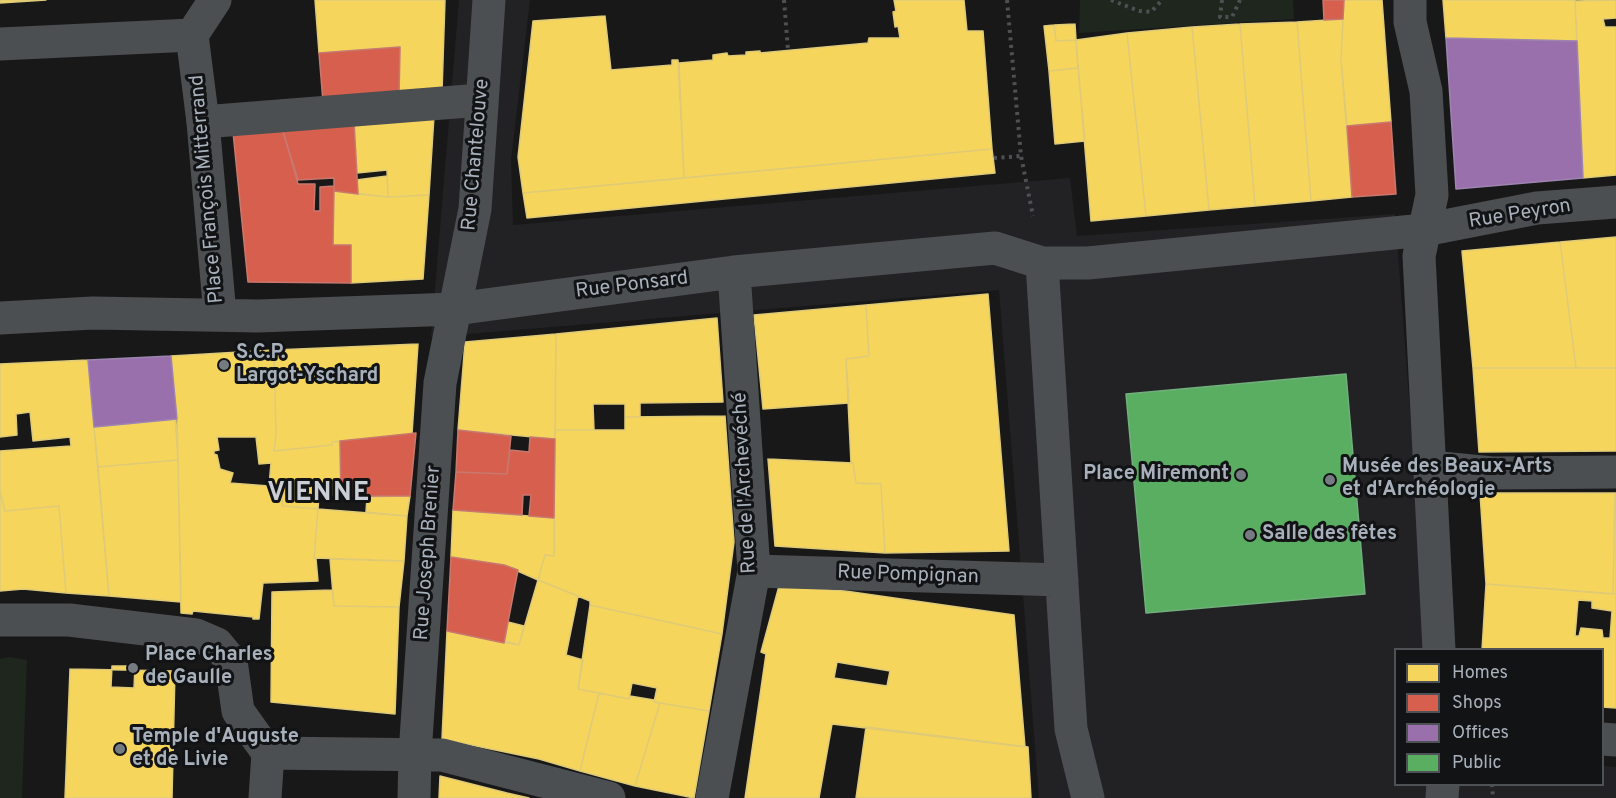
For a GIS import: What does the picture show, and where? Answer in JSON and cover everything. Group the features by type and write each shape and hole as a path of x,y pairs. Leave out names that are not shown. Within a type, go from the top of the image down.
{"street":[{"path":"0,44 192,35 215,0"},
{"name":"Rue Chantelouve","path":"455,309 475,208 489,0"},
{"path":"1410,0 1410,22 1426,91 1432,183 1432,195 1419,256 1419,276 1431,466 1439,648"},
{"name":"Place François Mitterrand","path":"0,318 93,313 220,315 203,122 192,35"},
{"path":"203,122 481,100"},
{"name":"Rue Peyron","path":"1424,230 1537,208 1616,202"},
{"path":"1088,798 1071,729 1042,263 1088,262 1424,230"},
{"name":"Rue Ponsard","path":"220,315 258,316 455,309 734,272 995,248 1042,263"},
{"name":"Rue de l'Archevéché","path":"712,798 754,571 734,272"},
{"name":"Rue Joseph Brenier","path":"414,798 440,383 455,309"},
{"path":"1431,466 1492,473 1616,472"},
{"name":"Rue Pompignan","path":"754,571 1062,580"},
{"path":"0,620 69,620 196,635 218,644 231,661 238,711 268,753 265,798"},
{"path":"268,753 442,755 609,798"}],"path":[{"path":"784,0 788,50"},
{"path":"995,248 1037,233 1021,156 1007,0"},
{"path":"1112,0 1139,11 1151,12 1162,0"},
{"path":"1222,0 1220,17 1232,17 1240,0"},
{"path":"994,158 1021,156"}],"shaded area":[{"name":"Place Miremont","path":"459,0 530,0 511,160 513,225 1070,178 1077,236 1395,214 1428,648 1394,648 1394,786 1604,786 1604,766 1616,767 1616,798 1039,798 999,290 431,337"},
{"path":"1080,0 1293,0 1294,19 1079,33"},
{"path":"9,657 27,660 22,798 0,798 0,659"}],"building: Homes":[{"path":"0,0 46,0 0,3"},
{"path":"315,0 445,0 442,92 399,96 400,47 319,53"},
{"path":"894,0 964,0 967,31 983,31 992,149 684,178 679,63 713,60 713,55 727,53 728,56 746,55 746,52 760,51 760,53 868,43 869,38 900,38 898,26 895,27"},
{"path":"1344,0 1382,0 1391,122 1347,126 1341,59"},
{"path":"1443,0 1575,0 1577,41 1446,38"},
{"path":"1616,0 1616,18 1603,19 1605,27 1616,27 1616,175 1583,178 1575,1"},
{"path":"605,16 611,70 672,65 672,60 678,60 684,178 523,193 518,157 533,21"},
{"path":"1343,19 1341,59 1352,197 1311,201 1297,22"},
{"path":"1297,22 1311,201 1255,206 1240,24"},
{"path":"1075,24 1076,40 1056,41 1054,25"},
{"path":"1240,24 1255,206 1209,210 1192,27"},
{"path":"1054,25 1056,41 1076,40 1078,68 1049,71 1044,26"},
{"path":"1192,27 1209,210 1146,216 1127,33"},
{"path":"1127,33 1146,216 1091,221 1076,40"},
{"path":"1078,68 1085,141 1055,144 1049,71"},
{"path":"434,116 429,195 388,197 387,170 357,173 354,122"},
{"path":"992,149 995,173 527,218 523,193"},
{"path":"387,176 388,197 358,194 356,180"},
{"path":"334,191 388,197 429,195 423,279 351,283 351,245 333,245"},
{"path":"1616,237 1616,368 1576,368 1560,242"},
{"path":"1560,242 1576,368 1473,368 1462,251"},
{"path":"988,294 1009,551 885,553 881,484 856,483 853,463 851,463 846,359 869,356 866,305"},
{"path":"866,305 869,356 846,359 849,403 763,409 754,315"},
{"path":"717,318 723,402 640,403 640,417 625,417 625,404 593,404 594,430 555,430 556,334"},
{"path":"556,334 555,439 458,430 465,342"},
{"path":"418,344 412,434 332,442 332,445 274,451 276,434 274,350"},
{"path":"274,350 276,434 274,451 332,445 332,442 340,441 341,496 283,493 282,506 318,509 314,558 318,581 263,583 259,619 193,611 192,614 181,613 178,460 171,356","holes":["217,437 256,437 259,464 271,463 269,486 230,483 233,473 220,469 217,455 214,454 214,451 219,450"]},
{"path":"88,360 109,596 66,593 59,506 5,511 0,491 0,451 71,446 70,437 33,441 30,412 16,414 17,435 0,437 0,364"},
{"path":"1473,368 1616,368 1616,451 1479,452"},
{"path":"725,416 734,542 722,634 590,605 590,601 538,580 545,555 554,556 555,430 625,430 625,417"},
{"path":"177,419 178,460 98,467 94,427"},
{"path":"768,459 853,463 856,483 881,484 885,553 775,546"},
{"path":"178,460 181,602 109,596 98,467"},
{"path":"0,491 5,511 59,506 66,593 23,589 0,591"},
{"path":"283,493 319,495 318,509 282,506"},
{"path":"1480,493 1615,493 1613,594 1486,584"},
{"path":"1615,493 1616,594 1613,594"},
{"path":"410,496 407,516 366,512 367,497"},
{"path":"318,509 407,516 404,561 314,558"},
{"path":"453,510 554,518 554,556 545,555 538,580 504,565 451,557"},
{"path":"330,559 404,561 399,607 334,606"},
{"path":"538,580 578,596 566,655 583,660 578,689 599,693 580,771 539,759 442,739 447,631 519,645"},
{"path":"1486,584 1616,594 1616,708 1604,707 1604,648 1482,648","holes":["1578,600 1592,601 1592,608 1612,611 1610,638 1603,638 1602,630 1581,628 1579,636 1575,636"]},
{"path":"779,586 845,591 1014,615 1025,747 832,724 819,798 745,798 766,654 761,652","holes":["837,662 890,671 887,686 834,678"]},
{"path":"332,590 334,606 399,607 395,714 271,702 272,592"},
{"path":"590,605 722,634 709,711 654,702 657,688 632,683 629,699 578,689"},
{"path":"508,622 524,626 519,645 505,641"},
{"path":"112,666 135,666 134,688 111,687"},
{"name":"Temple d'Auguste et de Livie","path":"70,669 175,671 172,798 65,798"},
{"path":"599,693 629,699 630,696 660,703 635,786 580,771"},
{"path":"660,703 709,711 694,798 635,786"},
{"path":"866,727 1028,747 1031,798 856,798"},
{"path":"440,776 507,793 529,798 439,798"}],"building: Shops":[{"path":"1323,0 1344,0 1343,19 1324,20"},
{"path":"400,47 399,96 323,102 319,53"},
{"path":"354,122 358,194 334,191 334,178 298,180 282,128"},
{"path":"1391,122 1396,194 1352,197 1347,126"},
{"path":"282,128 298,184 315,184 314,211 320,211 320,187 334,186 333,245 351,245 351,283 248,282 233,132"},
{"path":"458,430 511,436 507,474 456,472"},
{"path":"416,433 410,496 341,496 340,441"},
{"path":"530,437 555,439 554,518 529,516 531,495 523,495 522,515 453,510 456,472 507,474 510,450 529,452"},
{"path":"451,557 504,565 518,570 504,643 447,631"}],"building: Offices":[{"path":"1446,38 1577,41 1583,178 1456,189"},
{"path":"171,356 177,419 94,427 88,360"}],"building: Public":[{"name":"Salle des fêtes","path":"1346,374 1365,594 1146,613 1126,394"}],"place":[{"name":"S.C.P. Largot-Yschard","path":"224,365"},
{"name":"Place Miremont","path":"1241,475"},
{"name":"Musée des Beaux-Arts et d'Archéologie","path":"1330,480"},
{"name":"Salle des fêtes","path":"1250,535"},
{"name":"Place Charles de Gaulle","path":"133,668"},
{"name":"Temple d'Auguste et de Livie","path":"120,749"}],"district":[{"name":"VIENNE","path":"319,495"}]}
